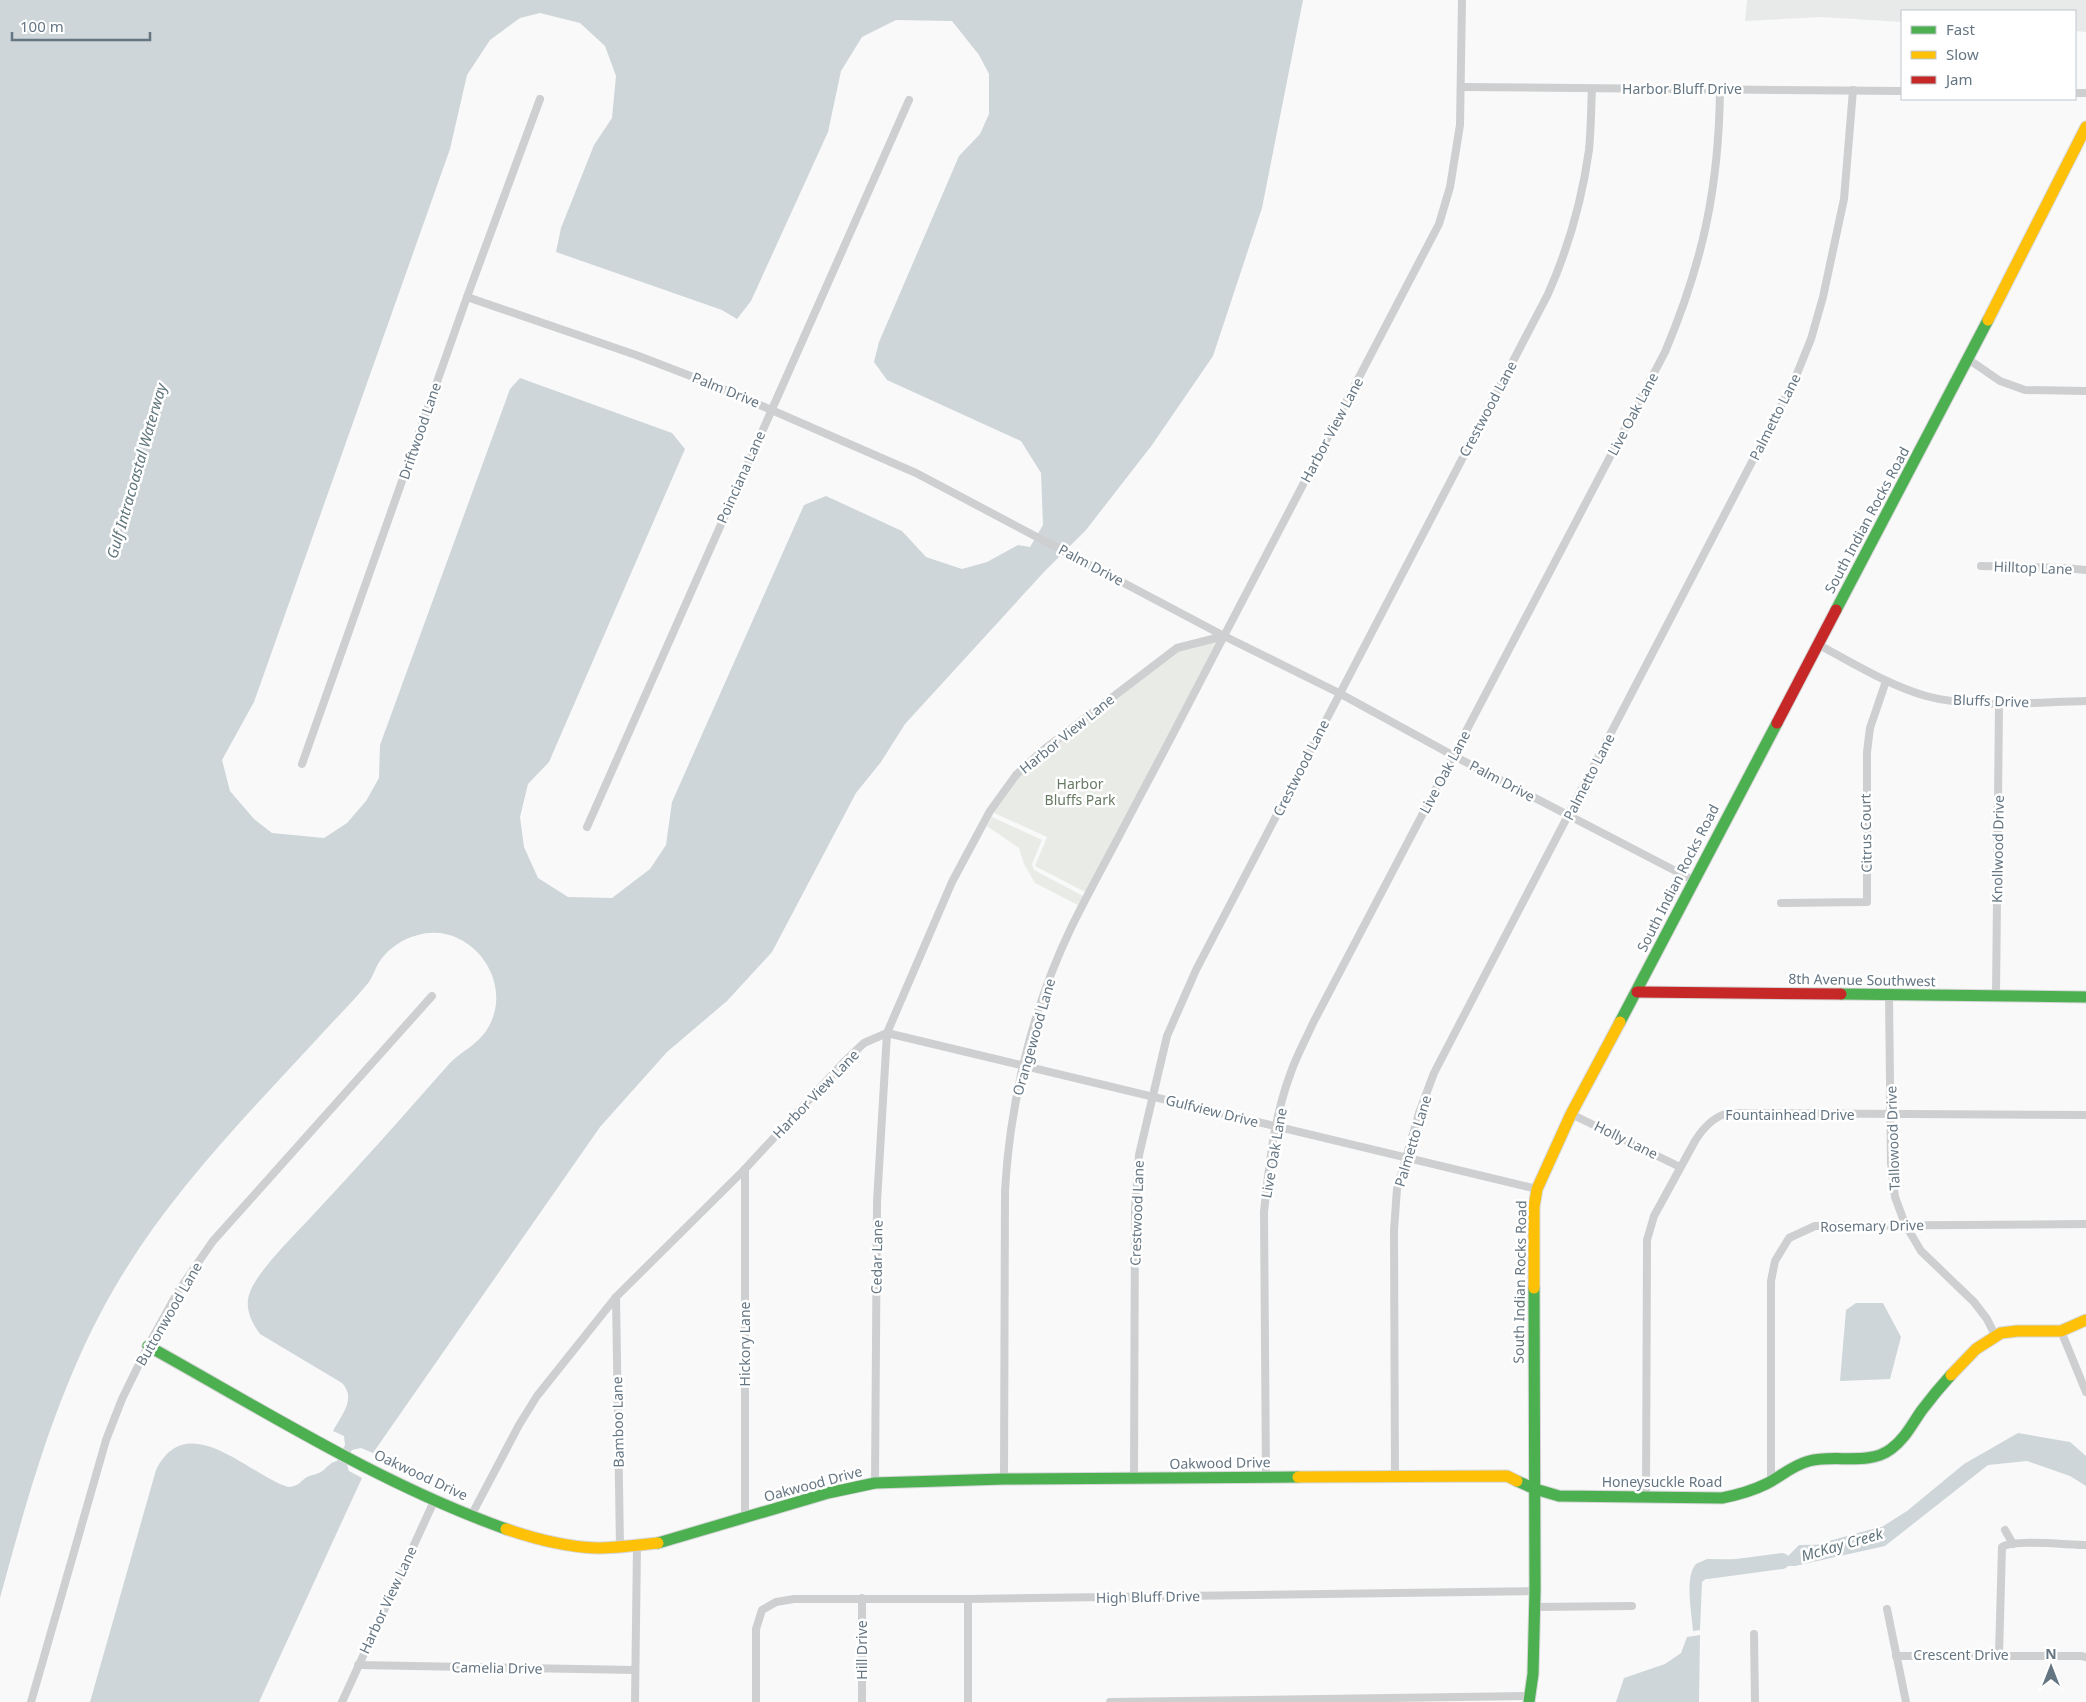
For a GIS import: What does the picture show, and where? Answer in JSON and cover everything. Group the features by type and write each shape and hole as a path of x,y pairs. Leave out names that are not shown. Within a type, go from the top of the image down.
{"street":[{"name":"Harbor View Lane","path":"471,1516 518,1425 537,1396 616,1298 745,1169 844,1062 864,1043 887,1033 952,882 990,811 1016,775 1042,751 1177,648 1224,636 1439,224 1450,187 1456,156 1461,87 1462,0"},
{"name":"Harbor Bluff Drive","path":"1461,87 1901,91"},
{"name":"Crestwood Lane","path":"1134,1479 1135,1208 1139,1154 1167,1036 1196,970 1559,270 1581,197 1589,149 1592,88"},
{"name":"Live Oak Lane","path":"1266,1477 1264,1212 1275,1127 1291,1072 1313,1023 1666,352 1684,307 1699,260 1709,216 1716,167 1720,89"},
{"name":"Palmetto Lane","path":"1395,1478 1394,1230 1397,1189 1419,1113 1434,1073 1569,817 1794,381 1811,340 1824,297 1844,199 1853,90"},
{"name":"Driftwood Lane","path":"302,764 467,297 540,99"},
{"name":"Poinciana Lane","path":"587,827 910,100"},
{"name":"South Indian Rocks Road","path":"1530,1699 1533,1674 1535,1591 1534,1207 1537,1189 1571,1114 1637,992 1693,880 1819,645 1968,359 2086,126"},
{"name":"Palm Drive","path":"467,297 636,355 714,385 916,473 1224,636 1339,693 1569,817 1693,880"},
{"path":"1968,359 2000,381 2025,390 2086,391"},
{"name":"Hilltop Lane","path":"1981,566 2086,570"},
{"name":"Orangewood Lane","path":"1004,1479 1005,1191 1007,1157 1012,1119 1039,1008 1071,929 1224,636"},
{"name":"Bluffs Drive","path":"1819,645 1886,681 1926,696 1960,702 2086,701"},
{"name":"Citrus Court","path":"1782,903 1867,902 1866,752 1870,728 1886,681"},
{"name":"Knollwood Drive","path":"1996,996 1999,702"},
{"name":"8th Avenue Southwest","path":"1637,992 2086,997"},
{"name":"Buttonwood Lane","path":"31,1702 106,1440 122,1399 148,1346 180,1290 213,1241 432,996"},
{"name":"Tallowood Drive","path":"1889,996 1891,1163 1895,1197 1905,1224 1921,1251 1974,1302 1987,1319 1995,1335"},
{"name":"Gulfview Drive","path":"887,1033 1537,1189"},
{"name":"Cedar Lane","path":"874,1482 877,1202 887,1033"},
{"name":"Fountainhead Drive","path":"1646,1498 1647,1240 1654,1216 1680,1166 1701,1131 1718,1116 1728,1113 2086,1115"},
{"name":"Holly Lane","path":"1571,1114 1680,1166"},
{"name":"Hickory Lane","path":"745,1169 745,1518"},
{"name":"Rosemary Drive","path":"1770,1482 1771,1281 1775,1261 1781,1248 1789,1238 1815,1226 2086,1224"},
{"name":"Bamboo Lane","path":"616,1298 620,1547"},
{"path":"1995,1335 2012,1332 2061,1332 2086,1320"},
{"path":"2061,1332 2086,1392"},
{"name":"Honeysuckle Road","path":"1535,1489 1559,1496 1722,1498 1746,1493 1770,1482 1795,1466 1810,1460 1883,1455 1899,1443 1924,1408 1958,1368 1995,1335"},
{"name":"Oakwood Drive","path":"148,1346 359,1463 471,1516 524,1535 563,1544 597,1548 658,1543 828,1493 874,1482 1004,1479 1507,1476 1535,1489"},
{"name":"Harbor View Lane","path":"342,1702 434,1498"},
{"path":"2005,1530 2013,1544"},
{"path":"1999,1655 2002,1547 2013,1544 2086,1545"},
{"path":"635,1702 637,1546"},
{"name":"High Bluff Drive","path":"756,1702 756,1629 762,1610 776,1602 794,1598 968,1599 1535,1591"},
{"name":"Hill Drive","path":"862,1598 862,1702"},
{"path":"968,1599 968,1702"},
{"path":"1534,1607 1632,1606"},
{"path":"1887,1609 1906,1702"},
{"path":"1754,1634 1754,1702"},
{"name":"Crescent Drive","path":"1896,1656 1999,1655 2086,1657"},
{"name":"Camelia Drive","path":"358,1665 634,1670"},
{"path":"1110,1702 1530,1699"}],"shaded area":[{"path":"1747,0 2086,0 2086,32 2076,31 2076,10 1901,10 1901,22 1821,17 1745,21"}],"green space":[{"name":"Harbor Bluffs Park","path":"1224,636 1089,894 1035,866 1047,837 990,811 1016,775 1177,648"},
{"path":"992,817 1042,840 1032,864 1034,870 1083,896 1078,905 1035,883 1024,864 1019,848 987,826"}],"water":[{"name":"Gulf Intracoastal Waterway","path":"0,0 1303,0 1262,208 1213,356 1152,445 1086,530 1044,572 905,724 881,762 856,793 772,952 727,1001 667,1052 600,1127 373,1453 361,1448 352,1450 346,1461 349,1471 362,1478 259,1702 90,1702 156,1470 169,1452 184,1444 201,1444 219,1450 288,1487 321,1472 337,1461 345,1445 344,1436 333,1431 348,1401 346,1389 342,1383 260,1334 249,1314 248,1298 260,1274 278,1253 449,1064 478,1041 491,1022 496,1004 495,987 490,971 481,956 468,944 453,936 436,933 418,935 406,939 390,949 378,964 364,988 215,1151 188,1183 137,1251 115,1287 77,1361 47,1438 34,1478 0,1598","holes":["540,13 580,23 605,46 616,76 612,118 594,145 561,228 556,252 722,310 737,319 751,301 828,132 841,71 862,37 896,20 952,21 979,55 989,74 989,114 980,134 959,156 879,342 874,362 887,380 1021,441 1041,473 1043,525 1030,547 1018,545 987,562 962,569 926,557 902,531 826,496 804,505 672,802 666,845 650,869 612,898 568,897 538,878 524,847 520,817 528,784 549,762 685,449 672,433 520,378 510,389 380,745 379,778 366,801 347,823 324,838 272,833 254,819 230,791 222,760 254,702 450,149 467,75 490,40 520,18"]},
{"path":"1856,1303 1883,1303 1901,1337 1890,1379 1840,1381 1846,1310"},
{"path":"2018,1433 2070,1442 2086,1456 2086,1486 2070,1476 2027,1461 1988,1465 1885,1546 1795,1566 1745,1565 1715,1571 1702,1582 1700,1630 1693,1631 1690,1606 1690,1578 1696,1564 1707,1559 1784,1560 1799,1545 1855,1544 1907,1511 1964,1464"},
{"path":"1700,1635 1699,1702 1616,1702 1624,1678 1665,1664 1681,1653 1687,1637"}],"waterway":[{"name":"McKay Creek","path":"1823,1551 1881,1535"},
{"name":"McKay Creek","path":"1707,1571 1782,1561"}],"traffic: fast":[{"path":"1836,610 1988,320"},
{"path":"1620,1022 1777,723"},
{"path":"1841,994 2086,997"},
{"path":"1529,1702 1533,1674 1535,1591 1534,1288"},
{"path":"148,1346 279,1421 368,1468 413,1491 506,1529"},
{"path":"1517,1481 1559,1496 1722,1498 1733,1496 1761,1486 1798,1465 1809,1461 1873,1457 1882,1454 1900,1441 1925,1406 1951,1375"},
{"path":"658,1543 828,1493 875,1483 1004,1479 1298,1477"}],"traffic: slow":[{"path":"1988,320 2086,127"},
{"path":"1534,1288 1534,1207 1537,1189 1571,1114 1620,1022"},
{"path":"1951,1375 1976,1349 2001,1333 2061,1331 2086,1320"},
{"path":"1298,1477 1507,1476 1517,1481"},
{"path":"506,1529 551,1542 574,1546 612,1548 658,1543"}],"traffic: jam":[{"path":"1777,723 1836,610"},
{"path":"1637,992 1841,994"}]}
